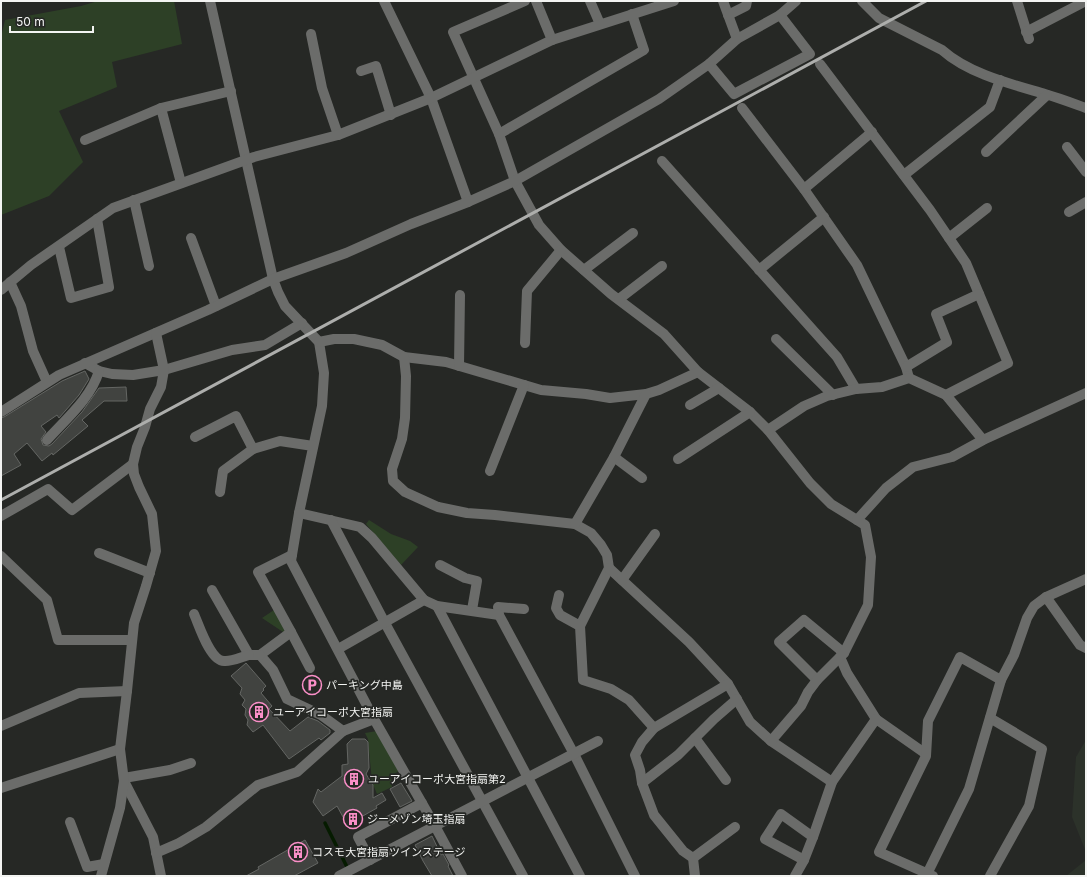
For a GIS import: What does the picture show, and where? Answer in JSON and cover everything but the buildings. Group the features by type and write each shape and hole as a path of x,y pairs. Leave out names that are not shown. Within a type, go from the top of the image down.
{"street":[{"path":"210,1 273,279 285,306 319,342 324,373 322,406 299,513 291,561 374,719 422,802 462,876"},
{"path":"384,1 431,98 468,202"},
{"path":"525,1 453,32 499,134 515,181 539,225 561,250 611,294 664,334 698,372 750,412 768,430 815,488 831,504 865,525 871,557 868,605 842,655 817,680 808,692 801,706 771,741"},
{"path":"536,1 552,40"},
{"path":"590,1 600,24"},
{"path":"1,290 32,265 113,208 247,160 338,135 431,98 552,40 661,3 674,1"},
{"path":"723,1 737,40"},
{"path":"728,15 746,6 747,1"},
{"path":"1,412 59,375 85,363 156,333 273,279 346,253 411,224 468,202 515,181 659,99 709,64 737,40 780,15 796,1"},
{"path":"862,1 886,23 942,50 967,66 1000,80 1086,108"},
{"path":"1016,1 1028,36 1086,1"},
{"path":"499,134 644,50 632,14"},
{"path":"709,64 734,94 810,54 780,15"},
{"path":"311,34 322,88 338,135"},
{"path":"820,64 904,175 966,263 1008,363 946,395"},
{"path":"361,71 376,66 391,115"},
{"path":"904,175 990,107 1000,80"},
{"path":"86,140 161,108 231,91"},
{"path":"986,152 1047,95"},
{"path":"161,108 181,183"},
{"path":"742,108 804,189 857,265 910,378"},
{"path":"804,189 872,132"},
{"path":"1067,148 1086,172"},
{"path":"662,161 836,357 856,389"},
{"path":"134,200 149,266"},
{"path":"1069,212 1086,202"},
{"path":"949,238 987,208"},
{"path":"759,270 824,217"},
{"path":"59,247 70,298 109,287 97,219"},
{"path":"584,270 633,232"},
{"path":"191,238 216,306"},
{"path":"525,344 527,291 561,250"},
{"path":"619,299 662,266"},
{"path":"10,282 21,306 33,351 47,382"},
{"path":"906,367 947,342 936,314 979,294"},
{"path":"459,366 460,295"},
{"path":"85,363 99,371 112,374 133,375 164,370 232,350 265,345 302,323"},
{"path":"100,876 120,808 124,780 120,749 134,623 156,550 152,514 134,474 134,464 137,447 145,428 150,409 161,387 164,370 156,333"},
{"path":"319,342 334,339 354,339 382,345 404,357 446,362 541,390 586,394 610,398 646,394 660,390 698,372"},
{"path":"776,339 833,395"},
{"path":"404,357 406,376 405,418 402,439 392,469 393,481 405,492 438,507 467,513 575,524 591,533 602,545 607,555 609,568 580,626 583,680 611,689 629,700 654,728"},
{"path":"47,440 81,402 96,381 99,371"},
{"path":"768,430 804,406 833,395 856,389 882,387 910,378 946,395 983,440"},
{"path":"490,471 524,386"},
{"path":"690,405 719,388"},
{"path":"857,520 886,488 912,467 952,457 983,440 1086,393"},
{"path":"575,524 614,457 646,394"},
{"path":"678,459 750,412"},
{"path":"195,437 236,416 253,449"},
{"path":"220,492 223,471 253,449 280,441 313,446"},
{"path":"614,457 642,478"},
{"path":"1,516 48,489 72,510 134,464"},
{"path":"299,513 360,527 372,538 424,600 437,606 499,615"},
{"path":"331,520 523,876"},
{"path":"622,580 655,534"},
{"path":"99,554 150,573"},
{"path":"292,555 258,572 310,668"},
{"path":"1,556 47,600 58,640 132,640"},
{"path":"440,565 465,578 477,581 472,610"},
{"path":"609,568 689,642 728,684 750,722 771,741 832,782"},
{"path":"1001,680 960,657 928,721 926,754 879,852 929,875 969,789 1001,680 1014,655 1027,618 1034,606 1046,597 1086,579"},
{"path":"212,590 249,655"},
{"path":"559,595 556,608 560,615 580,626"},
{"path":"1046,597 1080,645 1086,648"},
{"path":"338,649 424,600"},
{"path":"437,606 580,876"},
{"path":"524,609 498,607 499,615 574,754 635,876"},
{"path":"194,614 208,646 217,659 224,661 249,655 260,655 291,632"},
{"path":"817,680 779,642 804,620 842,655 847,673 876,719 926,754"},
{"path":"260,655 273,670 287,699 321,716 343,731"},
{"path":"695,876 693,858 683,851 654,815 642,783 640,770 635,755 642,742 654,728 728,684"},
{"path":"1,726 79,692 127,691"},
{"path":"642,783 678,755 737,699"},
{"path":"990,718 1042,749 1029,806 990,876"},
{"path":"156,853 179,843 206,827 258,785 297,772 343,731 374,719"},
{"path":"796,876 813,837 832,782 876,719"},
{"path":"695,738 726,780"},
{"path":"339,876 598,741"},
{"path":"1,788 120,749"},
{"path":"124,780 170,770 191,763"},
{"path":"124,780 153,837 161,876"},
{"path":"370,860 358,837 422,802"},
{"path":"804,860 765,839 781,814 813,837"},
{"path":"70,822 87,867 104,864"},
{"path":"693,858 736,827"}],"shaded area":[{"path":"1086,740 1086,852 1072,817 1076,757"},
{"path":"1086,860 1086,876 1066,876"}],"green space":[{"path":"98,1 174,1 182,44 112,62 117,87 59,111 83,162 49,196 1,215 1,37 5,20 81,6"},
{"path":"369,520 391,534 410,541 418,547 401,565 366,524"},
{"path":"274,610 287,632 286,634 262,618"},
{"path":"377,731 399,771 391,776 392,787 377,794 372,782 368,739 365,733"}],"waterway":[{"path":"325,823 348,869"}],"railway":[{"path":"1,500 926,1"}],"place":[{"name":"パーキング中島","path":"312,685"},
{"name":"ユーアイコーポ大宮指扇","path":"259,712"},
{"name":"ユーアイコーポ大宮指扇第2","path":"354,779"},
{"name":"ジーメゾン埼玉指扇","path":"353,819"},
{"name":"コスモ大宮指扇ツインステージ","path":"298,852"}]}
